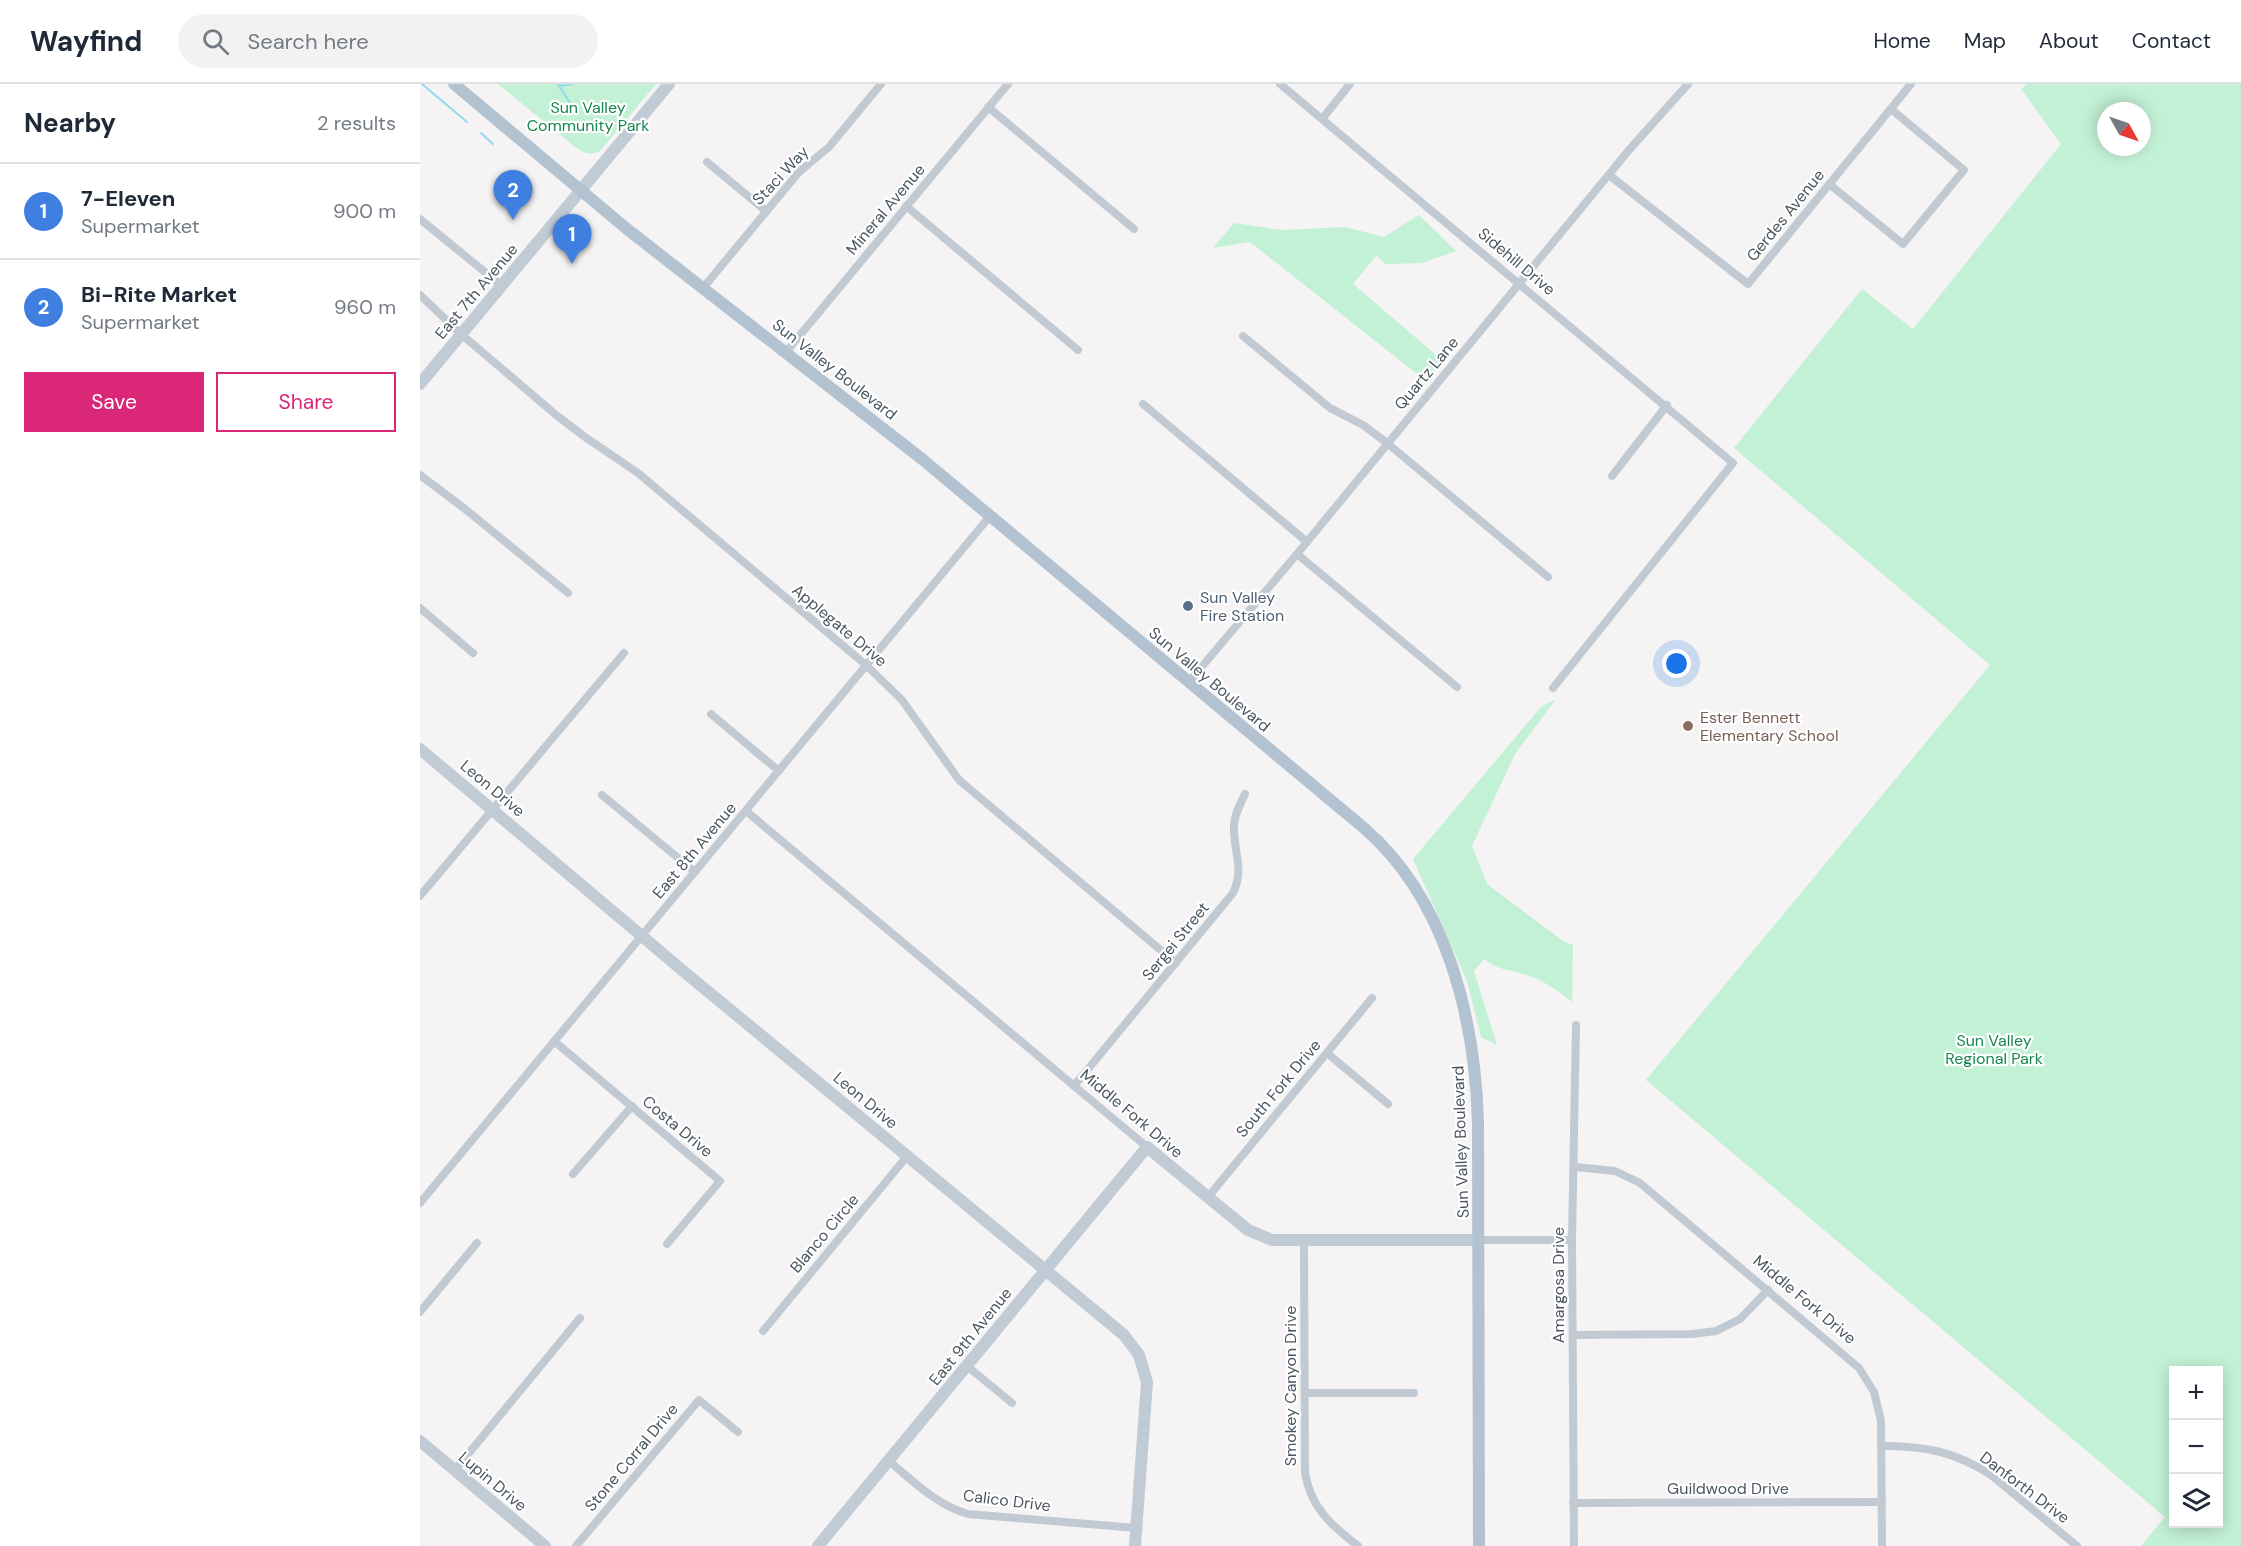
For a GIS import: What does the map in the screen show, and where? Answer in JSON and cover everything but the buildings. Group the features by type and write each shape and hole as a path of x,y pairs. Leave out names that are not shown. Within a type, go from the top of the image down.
{"main road":[{"name":"Sun Valley Boulevard","path":"454,84 580,191 891,433 1375,838 1401,866 1421,898 1446,954 1470,1034 1477,1090 1479,1546"}],"street":[{"name":"East 7th Avenue","path":"420,384 669,84"},
{"name":"Staci Way","path":"704,288 799,172 829,147 881,84"},
{"name":"Mineral Avenue","path":"786,352 1008,84"},
{"name":"Sidehill Drive","path":"1280,84 1667,405 1733,463 1553,688"},
{"path":"1322,119 1350,84"},
{"name":"Quartz Lane","path":"1188,682 1307,542 1609,175 1688,84"},
{"name":"Gerdes Avenue","path":"1609,175 1748,285 1911,84"},
{"path":"988,107 1134,229"},
{"path":"1829,184 1903,244 1964,170 1891,109"},
{"path":"707,162 766,211"},
{"path":"906,206 1078,350"},
{"path":"420,219 502,286"},
{"name":"Applegate Drive","path":"420,295 461,334 578,432 638,473 866,665 902,700 958,780 1176,963"},
{"path":"1243,336 1330,408 1363,425 1387,443 1548,577"},
{"path":"1143,404 1307,542"},
{"path":"1612,476 1667,405"},
{"path":"420,475 568,593"},
{"name":"East 8th Avenue","path":"420,1203 990,516"},
{"path":"1297,554 1457,687"},
{"path":"420,608 473,653"},
{"path":"420,896 624,653"},
{"path":"711,714 779,771"},
{"name":"Leon Drive","path":"420,749 1124,1335 1139,1355 1144,1368 1148,1394 1135,1546"},
{"name":"Sergei Street","path":"1074,1086 1233,893 1240,867 1234,820 1245,794"},
{"path":"602,795 695,872"},
{"name":"Middle Fork Drive","path":"746,811 1248,1230 1260,1236 1284,1241 1572,1240"},
{"name":"South Fork Drive","path":"1208,1197 1372,998"},
{"name":"Amargosa Drive","path":"1574,1546 1572,1240 1576,1025"},
{"name":"Costa Drive","path":"554,1041 720,1180 667,1244"},
{"path":"1326,1053 1388,1104"},
{"path":"573,1174 632,1106"},
{"name":"East 9th Avenue","path":"818,1546 1147,1147"},
{"name":"Blanco Circle","path":"763,1330 908,1155"},
{"name":"Middle Fork Drive","path":"1575,1167 1615,1171 1640,1183 1859,1368 1874,1392 1879,1408 1882,1546"},
{"name":"Smokey Canyon Drive","path":"1304,1241 1305,1473 1311,1498 1327,1521 1358,1546"},
{"path":"420,1312 477,1243"},
{"path":"1573,1335 1692,1334 1716,1331 1740,1319 1768,1290"},
{"path":"455,1470 580,1318"},
{"path":"967,1366 1012,1403"},
{"path":"1305,1393 1414,1393"},
{"name":"Stone Corral Drive","path":"576,1546 699,1400 738,1432"},
{"name":"Lupin Drive","path":"420,1441 545,1546"},
{"name":"Danforth Drive","path":"1881,1446 1926,1448 1952,1455 1975,1465 1991,1475 2077,1546"},
{"name":"Calico Drive","path":"889,1461 933,1498 969,1514 1137,1528"},
{"name":"Guildwood Drive","path":"1574,1503 1882,1502"}],"green space":[{"name":"Sun Valley Community Park","path":"498,84 656,84 601,150 591,154 574,146"},
{"name":"Sun Valley Regional Park","path":"2027,84 2241,84 2241,1546 2141,1546 2165,1517 1646,1080 1990,665 1734,448 1862,289 1913,329 2061,144 2021,89"},
{"path":"1419,215 1456,251 1422,263 1386,264 1376,256 1353,284 1443,361 1426,381 1250,242 1213,248 1234,223 1283,230 1345,227 1384,237"},
{"path":"1556,699 1515,754 1472,846 1487,884 1563,941 1573,945 1572,1002 1543,982 1498,967 1484,959 1474,971 1497,1045 1481,1037 1467,981 1413,859 1541,707"}],"waterway":[{"path":"422,84 467,122"},
{"path":"558,84 575,111"},
{"path":"560,86 572,84"},
{"path":"481,133 493,144"}],"place":[{"name":"Bi-Rite Market","path":"513,220"},
{"name":"7-Eleven","path":"572,264"},
{"name":"Sun Valley Fire Station","path":"1188,606"},
{"name":"Ester Bennett Elementary School","path":"1688,726"}]}
